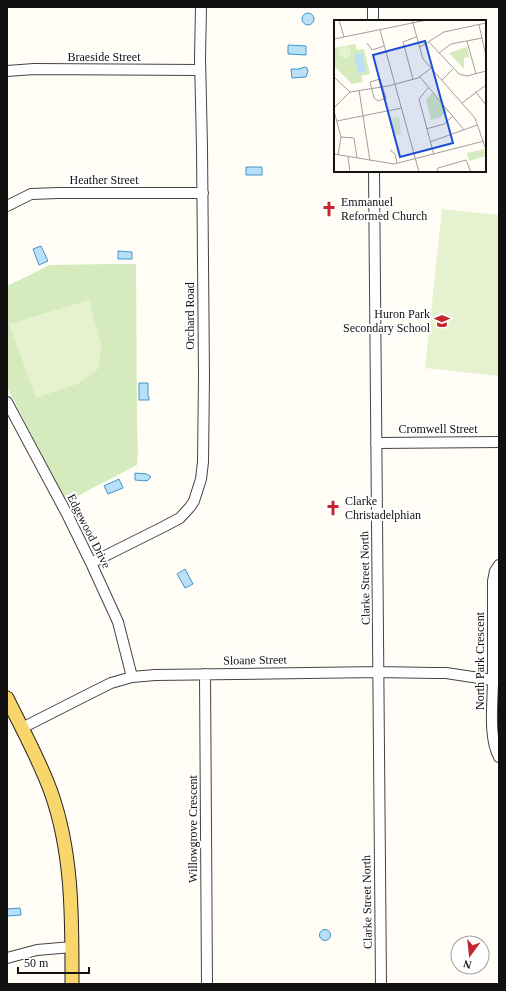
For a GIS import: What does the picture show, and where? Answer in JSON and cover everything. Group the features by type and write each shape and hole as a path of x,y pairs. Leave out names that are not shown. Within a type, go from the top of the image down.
{"main road":[{"path":"7,698 38,761 51,792 63,836 70,886 72,984"}],"street":[{"name":"Orchard Road","path":"91,563 164,528 180,518 194,501 201,482 203,460 203,193 200,70 201,7"},
{"path":"373,7 373,20"},
{"name":"Braeside Street","path":"7,71 200,70"},
{"name":"Clarke Street North","path":"374,172 381,984"},
{"name":"Heather Street","path":"7,206 31,194 203,193"},
{"name":"Edgewood Drive","path":"7,402 67,515 118,622 132,677"},
{"name":"Cromwell Street","path":"376,442 499,442"},
{"name":"North Park Crescent","path":"499,565 495,571 493,582 496,680 493,721 494,744 499,757"},
{"name":"Sloane Street","path":"22,728 103,686 132,677 155,675 378,672 446,674 496,680"},
{"name":"Willowgrove Crescent","path":"205,674 208,984"},
{"path":"7,958 37,950 72,947"}],"green space":[{"path":"442,209 499,215 499,376 425,368"},
{"path":"136,264 137,465 66,502 7,387 7,286 50,265"},
{"path":"89,300 101,345 98,369 77,384 36,398 9,324"}],"water":[{"path":"308,13 312,15 314,19 312,23 308,25 304,23 302,19 304,15"},
{"path":"288,45 306,46 306,55 288,54"},
{"path":"305,67 308,71 306,77 292,78 291,69"},
{"path":"246,167 262,167 262,175 246,175"},
{"path":"41,246 48,261 39,265 33,249"},
{"path":"118,251 132,252 132,259 118,259"},
{"path":"139,383 148,383 149,400 139,400"},
{"path":"135,473 147,474 151,477 147,481 135,480"},
{"path":"119,479 123,488 108,494 104,486"},
{"path":"185,569 193,584 185,588 177,574"},
{"path":"20,908 21,915 7,916 7,909"},
{"path":"323,930 327,930 329,931 329,939 323,940 320,937 320,933"}],"place":[{"name":"Emmanuel Reformed Church","path":"329,209"},
{"name":"Huron Park Secondary School","path":"442,321"},
{"name":"Clarke Christadelphian","path":"333,508"}]}
